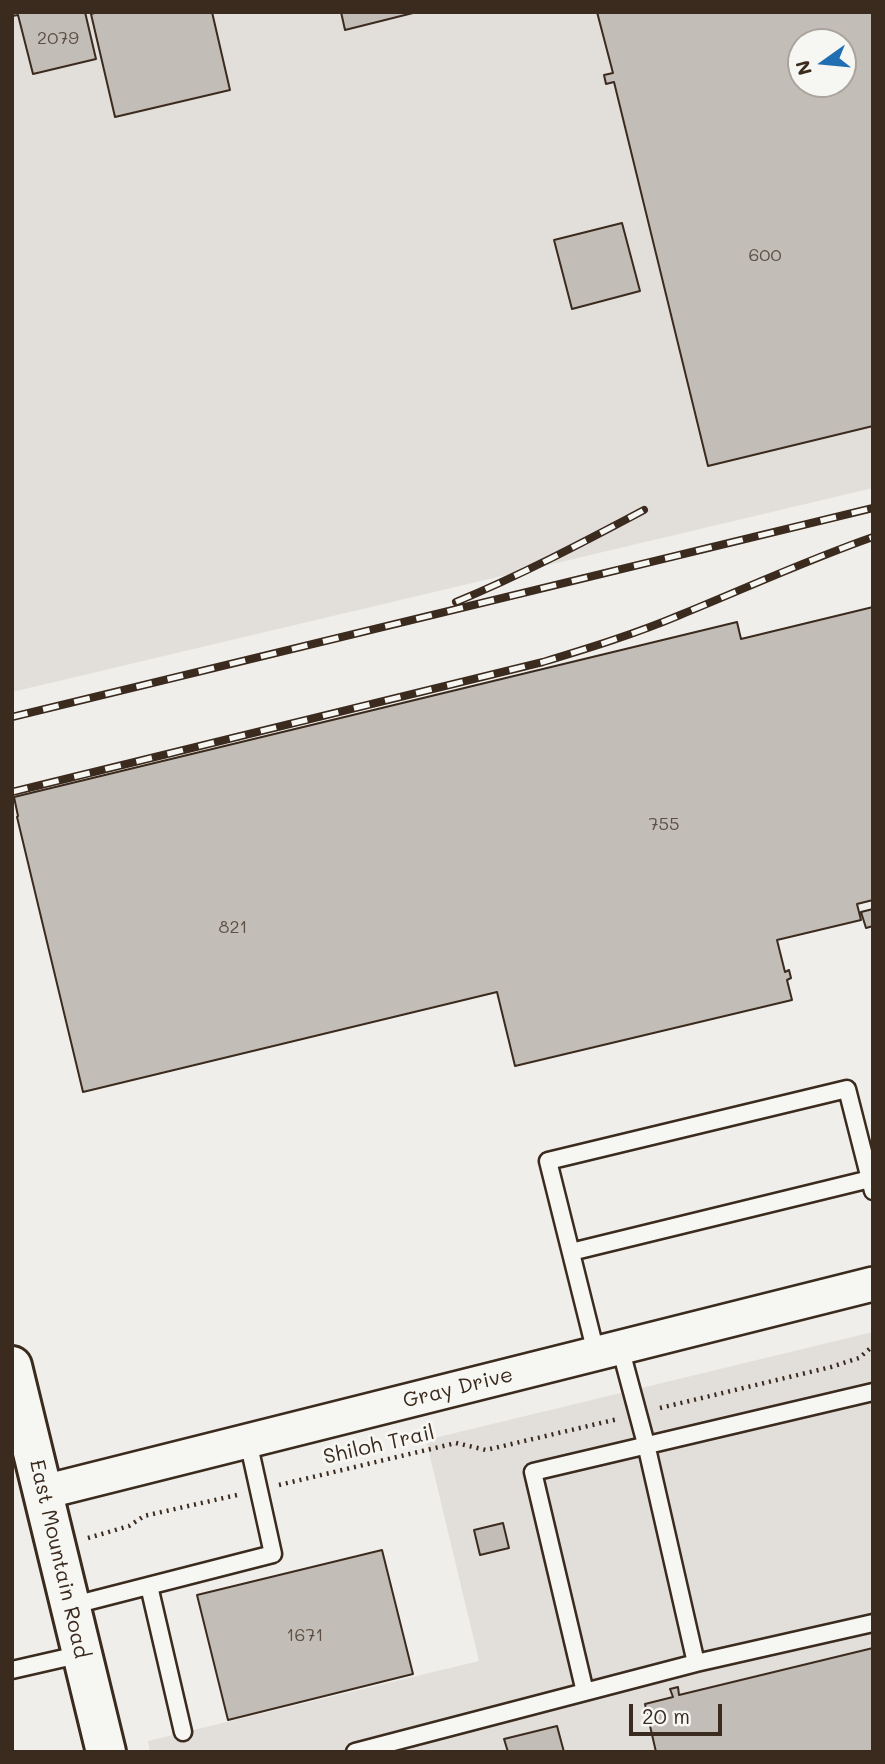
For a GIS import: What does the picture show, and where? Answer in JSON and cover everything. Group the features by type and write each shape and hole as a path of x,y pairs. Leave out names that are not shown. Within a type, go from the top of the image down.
{"street":[{"name":"Gray Drive","path":"44,1492 873,1284"},
{"name":"East Mountain Road","path":"12,1366 106,1752"}],"lane":[{"path":"571,1252 871,1185 847,1089 548,1161 571,1252 608,1350 638,1414 696,1663"},
{"path":"585,1692 533,1472 873,1392"},
{"path":"70,1606 273,1554 248,1441"},
{"path":"149,1586 183,1732"},
{"path":"355,1752 696,1663 873,1623"},
{"path":"12,1670 82,1654"}],"path":[{"name":"Shiloh Trail","path":"56,1546 110,1533 129,1526 144,1516 456,1443 486,1450 831,1367 859,1358 873,1346"}],"shaded area":[{"path":"12,12 873,12 873,488 12,692"},
{"path":"873,1332 873,1752 150,1752 148,1741 479,1661 426,1440"}],"building":[{"path":"12,12 85,12 96,59 33,74 18,15 12,16"},
{"path":"212,12 230,90 115,117 91,14"},
{"path":"341,12 417,12 345,30"},
{"path":"597,12 873,12 873,426 708,466 614,82 606,84 604,75 613,73"},
{"path":"622,223 640,291 572,309 554,240"},
{"path":"873,607 873,900 857,904 861,920 777,940 785,972 789,970 791,978 787,980 792,1000 515,1066 497,992 83,1092 14,797 737,622 741,639"},
{"path":"873,909 873,926 866,928 861,912"},
{"path":"503,1523 509,1548 480,1555 474,1530"},
{"path":"382,1550 413,1674 228,1720 197,1595"},
{"path":"873,1648 873,1752 656,1752 645,1704 673,1697 670,1689 678,1687 679,1695"},
{"path":"557,1726 564,1752 508,1752 504,1739"}],"railway":[{"path":"12,717 873,508"},
{"path":"456,602 528,570 644,510"},
{"path":"12,792 543,662 646,628 873,537"}]}
